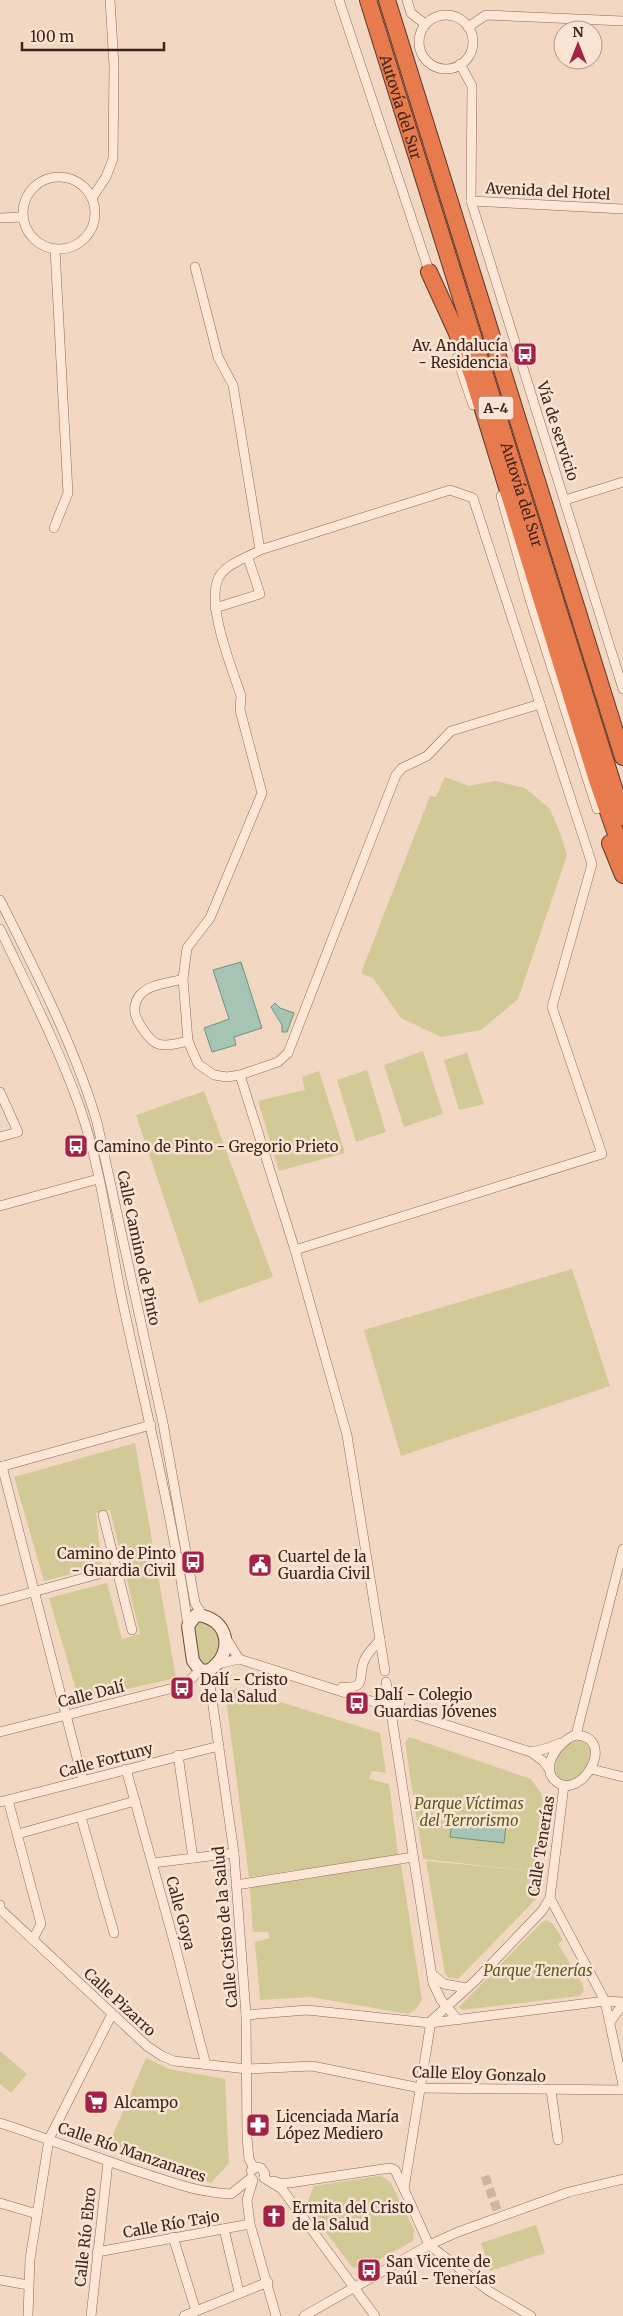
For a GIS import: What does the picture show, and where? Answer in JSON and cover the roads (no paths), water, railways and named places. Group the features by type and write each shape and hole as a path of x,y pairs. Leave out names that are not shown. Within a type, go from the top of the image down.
{"highway":[{"name":"Autovía del Sur","path":"368,0 623,817"},
{"name":"Autovía del Sur","path":"386,0 623,757"},
{"path":"429,272 456,331 474,377 597,780 623,854"},
{"path":"597,809 623,875"}],"street":[{"path":"92,198 106,177 113,159 114,66 110,0"},
{"path":"339,0 490,454 531,603 597,809"},
{"path":"407,0 411,13 426,24"},
{"path":"448,15 455,17 468,27 472,47 470,54 460,64 442,68 425,59 419,41 426,24 432,19 448,15"},
{"path":"468,27 486,15 623,21"},
{"name":"Vía de servicio","path":"460,64 472,86 471,201 623,689"},
{"path":"64,177 75,181 85,188 92,198 95,215 92,227 86,236 75,245 56,249 43,246 33,239 26,229 23,217 24,202 29,192 38,184 52,178 64,177"},
{"name":"Avenida del Hotel","path":"471,201 623,209"},
{"path":"0,218 23,217"},
{"path":"54,528 68,494 56,249"},
{"path":"194,268 218,357 233,385 260,550"},
{"path":"565,500 623,482"},
{"path":"295,1250 602,1154 552,1007 592,864 540,704 473,498 450,490 260,550 248,558 232,564 220,576 214,591 214,608 241,696 240,710 262,793 210,918 187,948 183,979 188,1041 198,1064 214,1075 240,1075 278,1062 288,1053 396,775 402,768 427,756 451,731 540,704"},
{"path":"214,608 260,594 248,558"},
{"name":"Calle Camino de Pinto","path":"0,900 65,1034 84,1079 97,1122 163,1423 194,1600 203,1616"},
{"name":"Calle Camino de Pinto","path":"0,929 60,1056 80,1110 98,1179 123,1304 151,1425 188,1626"},
{"path":"183,979 151,988 141,994 135,1004 135,1014 151,1041 159,1044 173,1045 188,1041"},
{"path":"240,1075 295,1250 347,1434 384,1671"},
{"path":"0,1092 18,1132 0,1138"},
{"path":"0,1206 98,1179"},
{"path":"83,1781 1,1467 151,1425"},
{"path":"103,1515 132,1630"},
{"path":"576,1735 623,1549"},
{"path":"0,1601 117,1569"},
{"path":"239,1659 217,1623 203,1616 196,1615 188,1626 193,1661 209,1668 239,1659 531,1752 543,1760 554,1780 564,1785 576,1783 583,1779 591,1769 595,1753 592,1742 586,1736 576,1735 548,1748 531,1752"},
{"path":"209,1668 224,1655 225,1636"},
{"path":"329,1687 350,1688 360,1684 364,1661 380,1640"},
{"name":"Calle Dalí","path":"0,1732 188,1683 209,1668"},
{"name":"Calle Cristo de la Salud","path":"209,1668 234,1853 246,2015 249,2159 254,2168"},
{"path":"386,1682 390,1700 462,1723 481,1732 488,1738"},
{"path":"390,1706 432,1974 436,1991 446,2007 458,2020"},
{"path":"550,1770 553,1754 562,1741"},
{"name":"Calle Fortuny","path":"4,1801 219,1746"},
{"path":"178,1755 193,1858"},
{"name":"Calle Goya","path":"126,1769 153,1863 206,2065"},
{"path":"591,1769 623,1777"},
{"name":"Calle Tenerías","path":"430,2024 538,1916 550,1898 564,1785"},
{"path":"4,1801 18,1834 41,1924 33,1939"},
{"path":"18,1834 135,1801"},
{"path":"81,1817 114,1933"},
{"path":"153,1863 234,1853"},
{"path":"236,1885 413,1857"},
{"path":"550,1898 605,2001 623,2085"},
{"name":"Calle Pizarro","path":"0,1905 0,1910 147,2046 162,2056 174,2061 247,2069"},
{"path":"538,1916 546,1914 559,1918"},
{"path":"432,1974 444,1984 467,1988"},
{"path":"246,2015 307,2010 430,2024 605,2001 623,2003 610,2022"},
{"path":"28,2316 28,2285 36,2214 49,2139 112,2014"},
{"path":"404,2189 430,2024"},
{"name":"Calle Eloy Gonzalo","path":"247,2069 312,2066 420,2088 623,2090"},
{"path":"551,2090 558,2140"},
{"name":"Calle Río Manzanares","path":"0,2123 49,2139 108,2162 202,2192 231,2194 252,2179"},
{"name":"Calle Río Ebro","path":"91,2316 108,2162"},
{"path":"252,2179 260,2182 264,2177 263,2169 254,2168 250,2174 252,2179 247,2200 250,2224 268,2282 276,2316"},
{"path":"264,2177 280,2183 289,2183 390,2168 395,2170 430,2245 490,2291 531,2316"},
{"path":"264,2177 282,2189 375,2316"},
{"path":"304,2316 430,2245 498,2214 569,2192 623,2179"},
{"path":"0,2203 36,2214"},
{"name":"Calle Río Tajo","path":"98,2252 250,2224"},
{"path":"224,2229 240,2292"},
{"path":"173,2237 196,2311"},
{"path":"0,2280 28,2285"},
{"path":"184,2316 268,2282"}],"tunnel":[{"path":"485,2176 497,2210"}],"place":[{"name":"Av. Andalucía - Residencia","path":"525,354"},
{"name":"Camino de Pinto - Gregorio Prieto","path":"76,1146"},
{"name":"Camino de Pinto - Guardia Civil","path":"193,1562"},
{"name":"Cuartel de la Guardia Civil","path":"260,1565"},
{"name":"Dalí - Cristo de la Salud","path":"182,1688"},
{"name":"Dalí - Colegio Guardias Jóvenes","path":"357,1703"},
{"name":"Alcampo","path":"96,2102"},
{"name":"Licenciada María López Mediero","path":"258,2125"},
{"name":"Ermita del Cristo de la Salud","path":"274,2216"},
{"name":"San Vicente de Paúl - Tenerías","path":"369,2270"}],"park label":[{"name":"Parque Víctimas del Terrorismo","path":"469,1812"},
{"name":"Parque Tenerías","path":"538,1970"}]}
